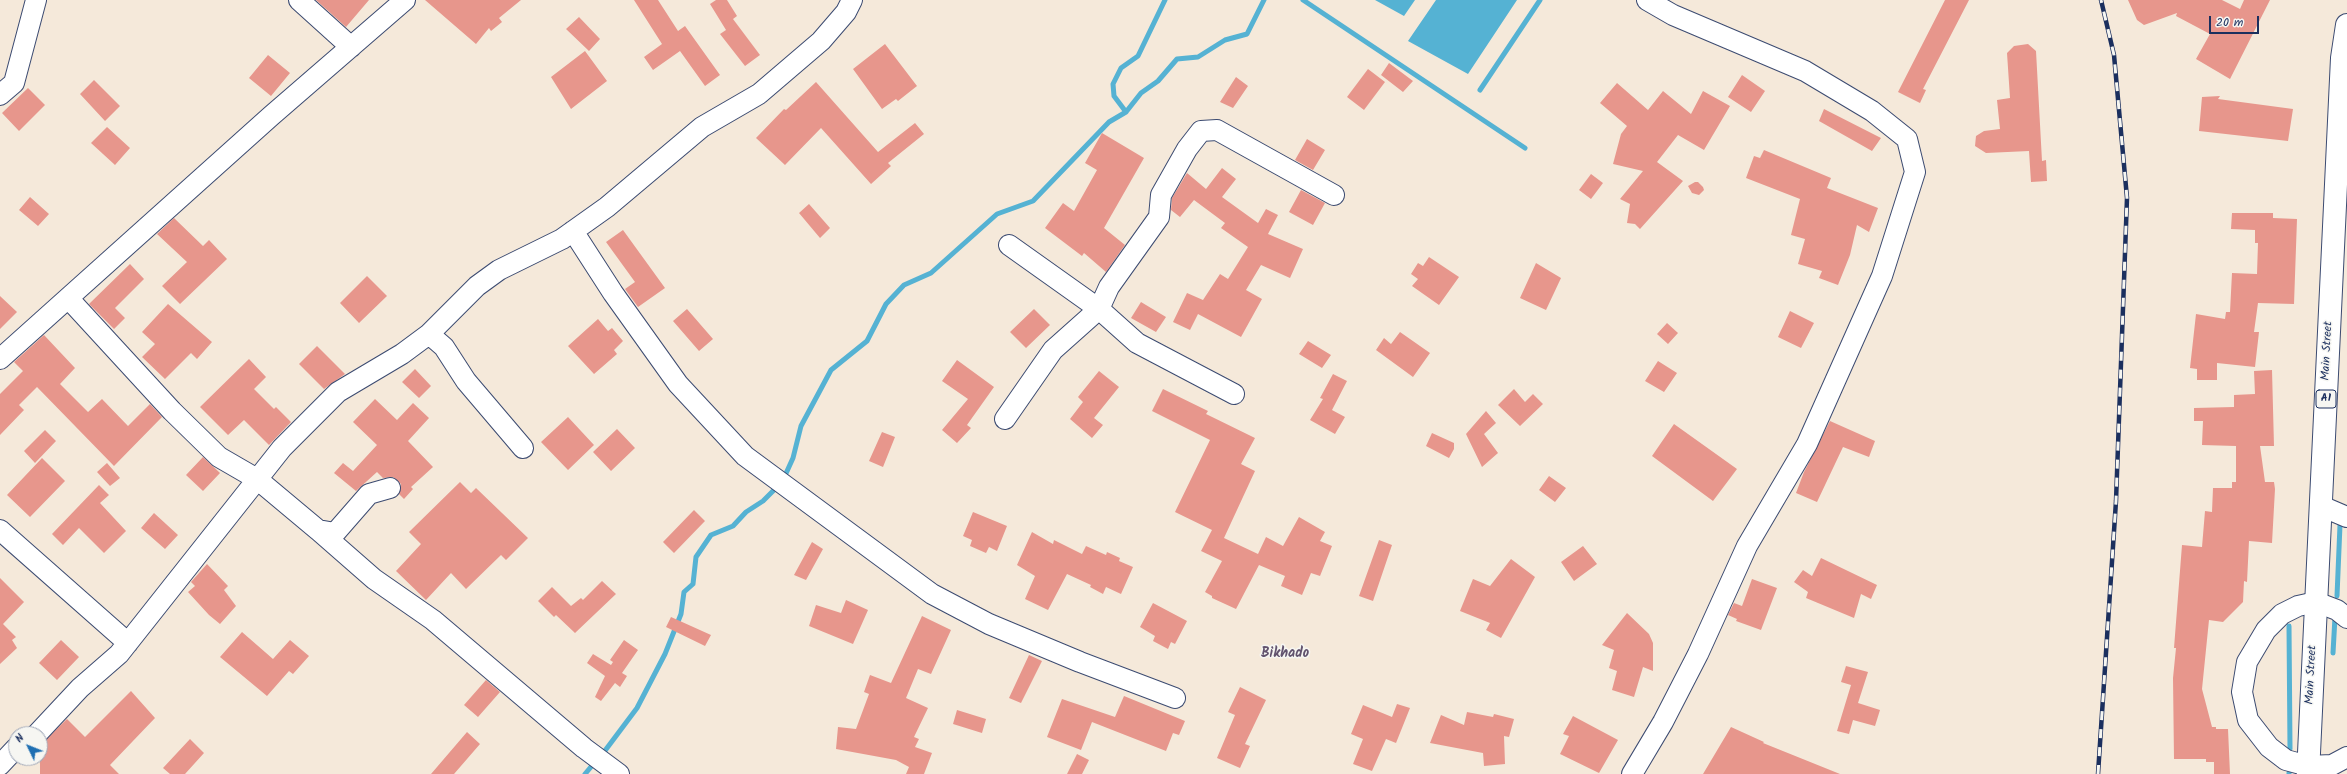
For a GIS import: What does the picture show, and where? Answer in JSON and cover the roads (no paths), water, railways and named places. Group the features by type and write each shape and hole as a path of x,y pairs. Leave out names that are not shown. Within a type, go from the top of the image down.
{"main road":[{"name":"Main Street","path":"2308,770 2342,58 2347,25"}],"street":[{"path":"0,95 14,83 36,0"},
{"path":"299,0 351,47"},
{"path":"0,359 69,299 271,116 405,0"},
{"path":"44,726 80,688 119,654 282,448 338,392 402,354 429,334 477,286 499,270 562,239 606,207 696,132 759,94 821,41 846,12 852,0"},
{"path":"1632,774 1662,722 1698,654 1747,546 1807,444 1882,276 1915,172 1907,139 1872,111 1805,70 1673,15 1647,0"},
{"path":"1005,419 1053,350 1099,309 1109,287 1159,217 1161,195 1186,149 1201,131 1217,130 1334,195"},
{"path":"573,231 613,293 678,384 745,456 932,594 1003,630 1080,662 1175,698"},
{"path":"1009,245 1099,309 1137,343 1234,394"},
{"path":"69,299 172,411 219,457 257,480 318,530 374,579 433,620 589,752 613,770"},
{"path":"429,334 444,347 466,381 524,448"},
{"path":"318,530 335,534 369,494 390,488"},
{"path":"2321,506 2347,517"},
{"path":"0,530 128,643"},
{"path":"2347,618 2337,610 2316,602 2298,606 2282,614 2266,630 2247,662 2242,692 2248,720 2269,747 2286,760 2308,770 2332,765 2347,757"},
{"path":"0,765 8,756"}],"water":[{"path":"1375,0 1415,0 1404,16"},
{"path":"1436,0 1517,0 1468,74 1408,41"}],"waterway":[{"path":"783,480 793,458 801,426 831,370 867,341 886,304 904,285 931,273 997,214 1033,201 1109,122 1126,112 1114,96 1113,84 1121,68 1138,56 1165,0"},
{"path":"1126,112 1141,93 1158,81 1177,59 1198,57 1225,40 1247,34 1264,0"},
{"path":"1303,0 1525,148"},
{"path":"1480,90 1540,0"},
{"path":"601,756 637,708 665,654 681,614 684,592 693,584 696,557 711,535 733,526 746,512 763,501 778,486"},
{"path":"2337,596 2340,525"},
{"path":"2333,653 2335,617"},
{"path":"2289,626 2290,749"},
{"path":"585,774 595,762"}],"railway":[{"path":"2098,774 2116,501 2127,198 2114,55 2101,0"}],"district":[{"name":"Bikhado","path":"1285,655"}]}
